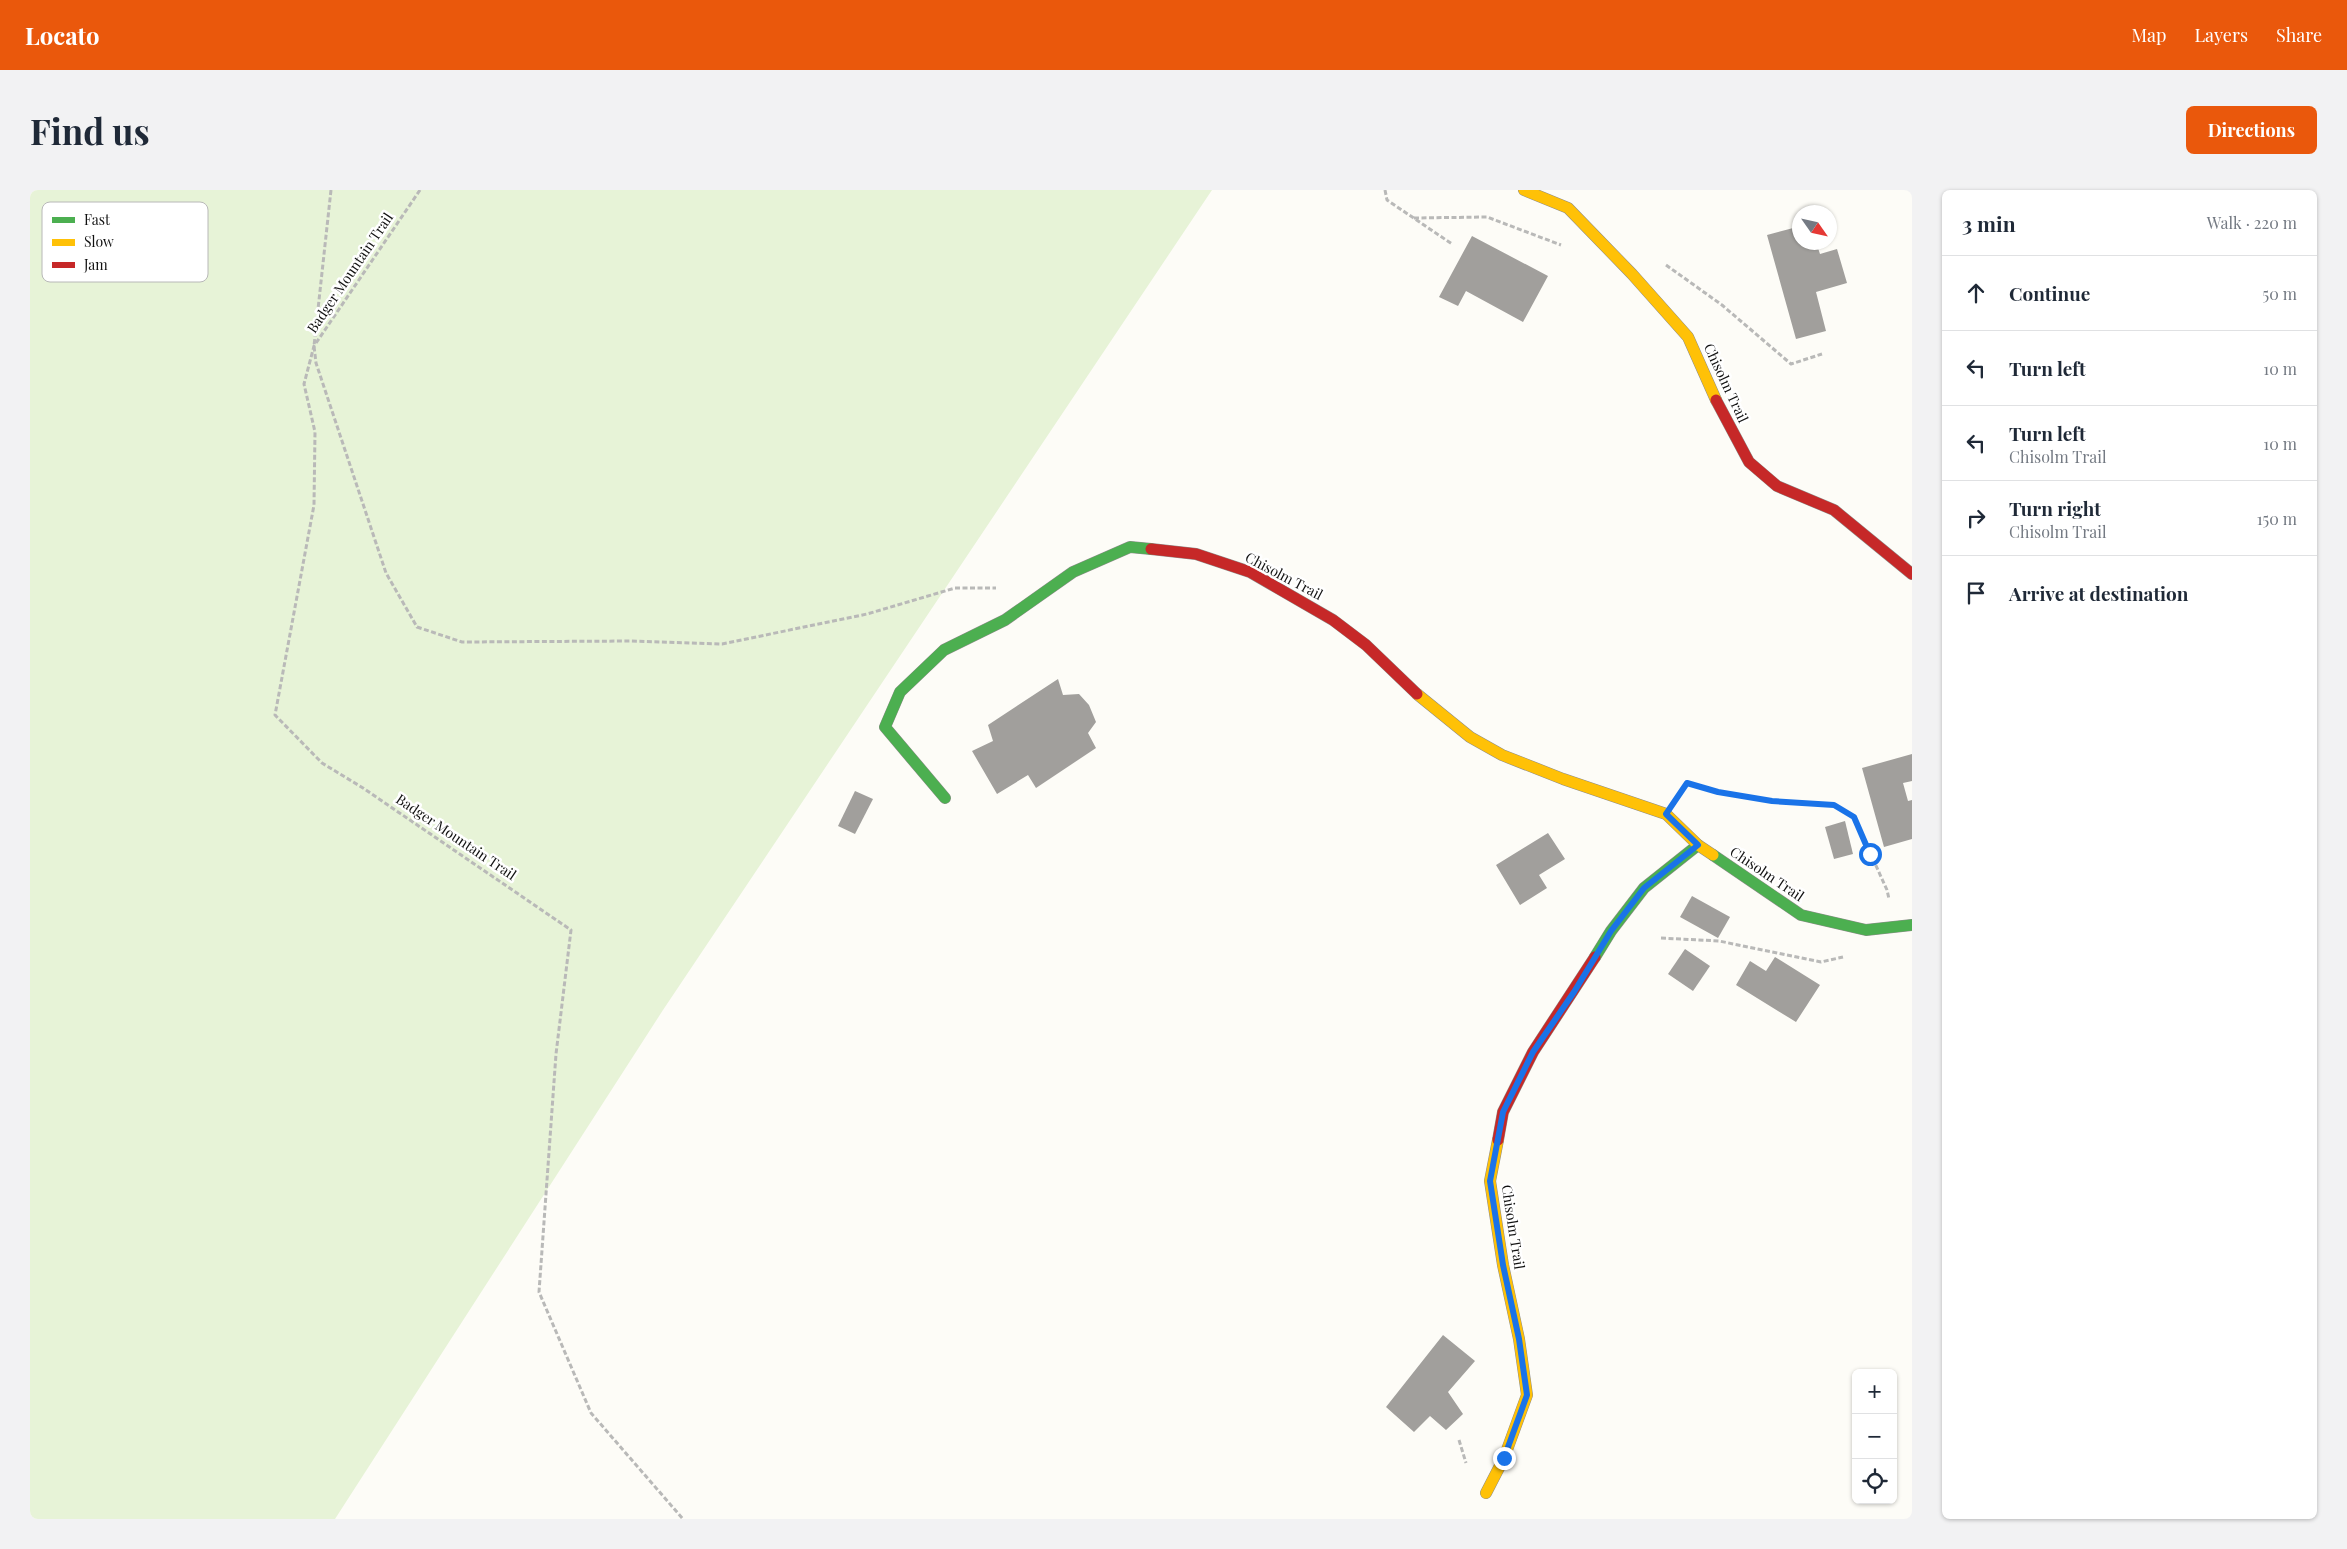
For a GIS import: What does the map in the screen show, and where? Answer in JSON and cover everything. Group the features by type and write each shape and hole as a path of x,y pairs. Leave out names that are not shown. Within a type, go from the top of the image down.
{"street":[{"name":"Chisolm Trail","path":"1524,190 1568,208 1632,274 1688,337 1717,403 1748,462 1777,486 1834,510 1912,574"},
{"name":"Chisolm Trail","path":"945,798 885,727 900,692 944,650 1005,620 1073,572 1130,547 1196,554 1250,572 1333,620 1366,645 1411,689 1470,737 1502,755 1666,814 1698,845 1801,915 1866,930 1912,925"},
{"name":"Chisolm Trail","path":"1486,1493 1504,1458 1527,1395 1519,1339 1503,1265 1490,1181 1503,1112 1533,1052 1574,992 1611,931 1644,888 1698,845"}],"path":[{"path":"331,190 314,346 316,363 386,573 417,627 462,642 631,641 722,644 867,614 955,588 1002,588"},
{"name":"Badger Mountain Trail","path":"420,190 314,346 304,384 315,432 314,505 275,715 322,763 363,788 571,930 556,1054 539,1292 591,1413 683,1519"},
{"path":"1386,190 1387,200 1452,244"},
{"path":"1414,218 1487,217 1564,246"},
{"path":"1661,261 1722,305 1790,364 1822,354"},
{"path":"1666,814 1687,783 1718,792 1772,801 1834,805 1854,817 1887,890 1896,927"},
{"path":"1661,938 1719,942 1822,962 1847,956"}],"green space":[{"path":"30,190 1212,190 663,1010 335,1519 30,1519"}],"building":[{"path":"1792,228 1792,250 1819,250 1820,254 1837,249 1847,283 1816,292 1826,331 1796,339 1767,235"},
{"path":"1472,236 1548,276 1523,322 1466,291 1458,306 1439,297"},
{"path":"1058,679 1063,695 1079,694 1089,705 1096,722 1088,733 1096,748 1036,788 1028,775 997,794 972,751 993,741 988,725"},
{"path":"1912,754 1912,781 1903,783 1908,801 1912,800 1912,839 1884,847 1862,768"},
{"path":"855,791 873,799 855,834 838,826"},
{"path":"1845,821 1853,854 1834,859 1825,827"},
{"path":"1548,833 1565,859 1539,875 1547,888 1520,905 1496,865"},
{"path":"1692,896 1730,917 1718,938 1680,917"},
{"path":"1685,949 1710,966 1693,991 1668,974"},
{"path":"1775,957 1820,985 1796,1022 1736,985 1750,961 1766,971"},
{"path":"1443,1335 1475,1361 1448,1392 1463,1414 1446,1430 1430,1416 1414,1432 1386,1407"}],"traffic: fast":[{"path":"945,798 885,727 900,692 944,650 1005,620 1073,572 1130,547 1151,549"},
{"path":"1595,957 1611,931 1644,888 1698,845"},
{"path":"1713,855 1801,915 1866,930 1912,925"}],"traffic: slow":[{"path":"1524,190 1568,208 1632,274 1688,337 1716,400"},
{"path":"1417,694 1470,737 1502,755 1563,779 1666,814 1698,845 1713,855"},
{"path":"1486,1493 1504,1458 1527,1395 1519,1339 1503,1265 1490,1181 1498,1140"}],"traffic: jam":[{"path":"1716,400 1749,462 1777,486 1834,510 1912,574"},
{"path":"1151,549 1196,554 1250,572 1333,620 1366,645 1417,694"},
{"path":"1498,1140 1503,1112 1533,1052 1595,957"}],"route":[{"path":"1504,1458 1527,1395 1519,1339 1503,1265 1490,1181 1503,1112 1533,1052 1574,992 1611,931 1644,888 1698,845 1666,814 1687,783 1718,792 1772,801 1834,805 1854,817 1870,854"}]}
